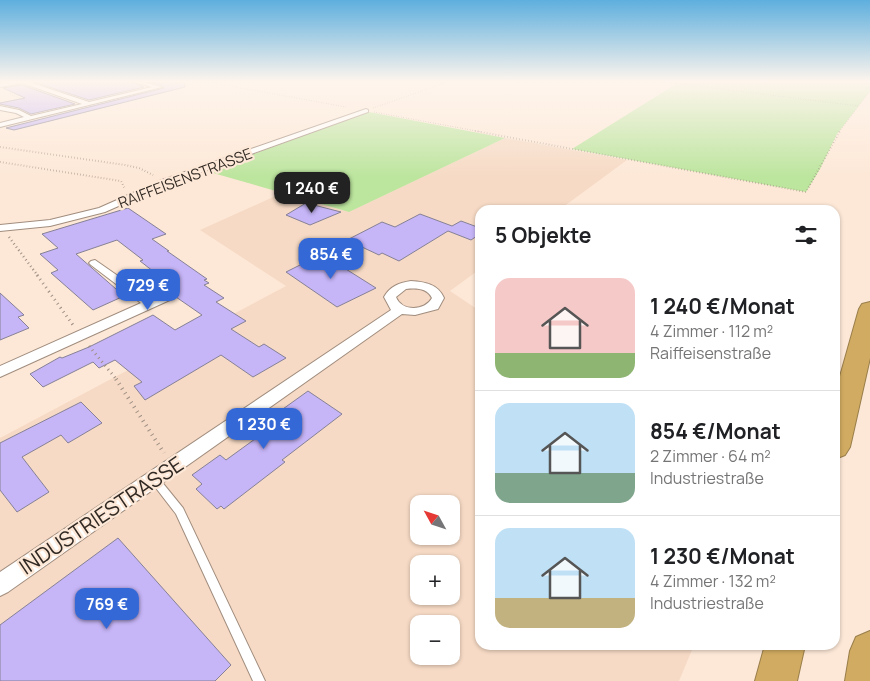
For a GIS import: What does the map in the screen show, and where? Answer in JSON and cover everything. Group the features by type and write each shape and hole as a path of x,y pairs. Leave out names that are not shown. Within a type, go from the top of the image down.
{"highway":[{"path":"840,427 870,309"},
{"path":"776,681 784,650"},
{"path":"866,681 870,651"}],"street":[{"path":"23,114 32,118"},
{"path":"0,125 49,114"},
{"name":"RAIFFEISENSTRASSE","path":"0,228 50,223 102,210 165,182 358,114"},
{"path":"95,263 150,304"},
{"path":"0,372 168,296"},
{"name":"INDUSTRIESTRASSE","path":"0,585 400,310"}],"lane":[{"path":"154,479 180,511 259,681"}],"path":[{"path":"381,114 806,192 820,169 837,134 854,114"},
{"path":"0,147 139,168 165,182"},
{"path":"0,162 121,181 126,190 137,195"}],"shaded area":[{"path":"505,138 627,160 566,205 475,205 475,273 450,291 475,308 475,650 692,650 679,681 0,681 0,438 286,286 200,230 282,193 349,212"}],"green space":[{"path":"364,114 378,114 505,138 349,212 206,171"},
{"path":"628,114 853,114 837,134 820,169 806,192 572,149"}],"building":[{"path":"62,114 79,114 14,130 6,128"},
{"path":"306,203 341,212 310,225 286,215"},
{"path":"128,208 166,234 152,239 207,279 204,280 209,283 204,285 224,298 216,302 246,321 231,329 259,347 264,344 286,358 253,377 221,355 145,400 134,386 142,382 115,360 99,368 93,362 43,387 30,374 60,357 62,358 89,347 153,315 175,330 202,315 176,297 179,295 154,276 158,275 140,261 143,260 117,240 76,254 124,296 93,310 51,273 58,270 40,254 58,248 42,234"},
{"path":"420,214 452,226 461,221 475,226 475,237 471,240 448,231 399,261 382,253 379,255 347,240 382,222 395,227"},
{"path":"322,254 376,288 337,307 286,272"},
{"path":"0,293 24,315 18,317 29,328 0,340"},
{"path":"308,391 342,414 282,460 285,462 224,509 221,506 217,509 196,489 202,484 192,475 220,455 226,460 255,439 248,434"},
{"path":"81,402 102,423 68,443 61,435 22,457 49,492 17,512 0,490 0,443"},
{"path":"118,538 231,665 215,681 0,681 0,625"}]}
